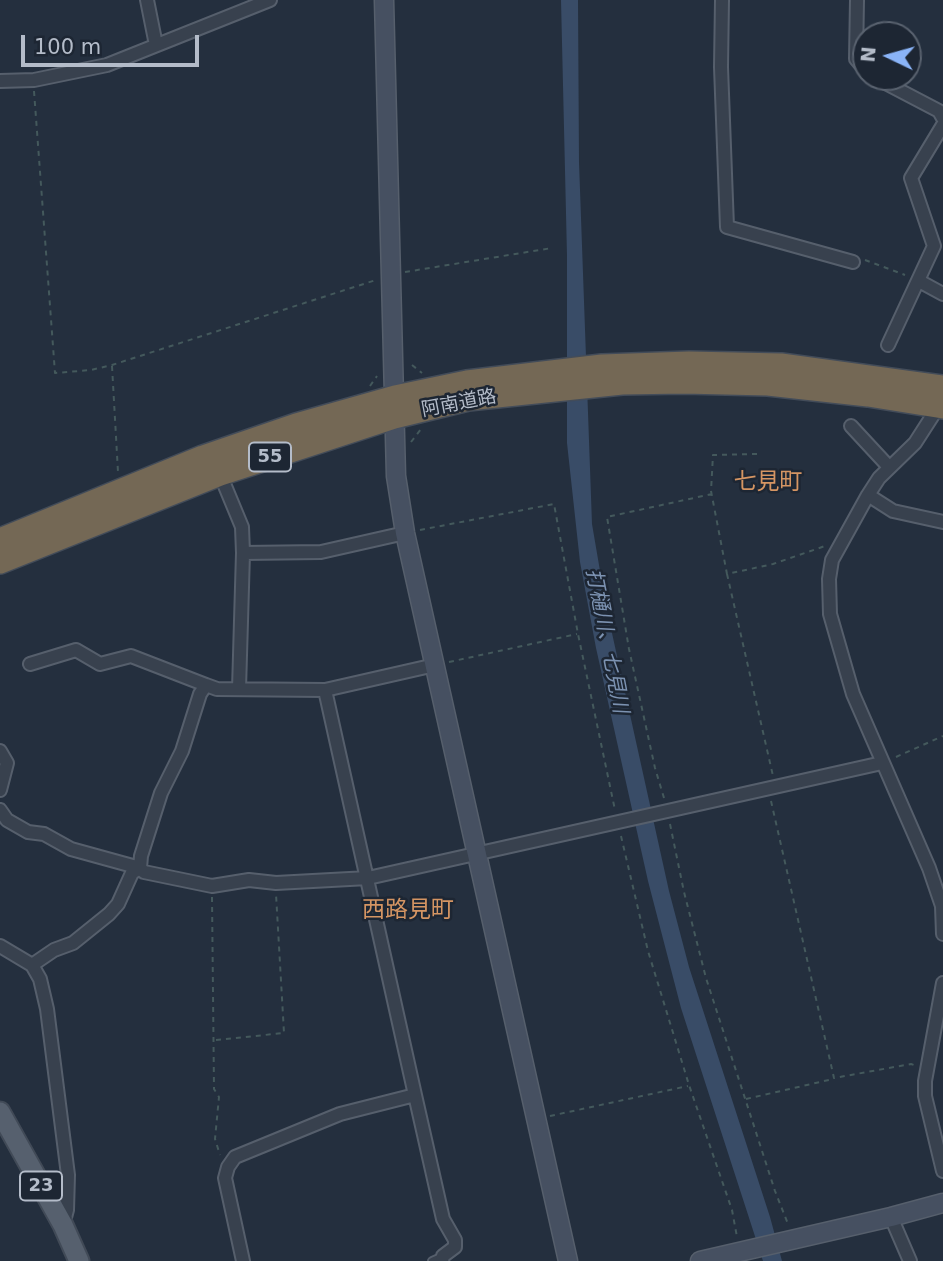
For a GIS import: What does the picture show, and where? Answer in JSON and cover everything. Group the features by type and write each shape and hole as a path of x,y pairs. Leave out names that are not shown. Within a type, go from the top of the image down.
{"highway":[{"name":"阿南道路","path":"0,540 203,457 296,425 395,407 468,399 550,380 600,376 768,384 942,400"},
{"name":"阿南道路","path":"0,562 395,407"}],"main road":[{"name":"23","path":"0,1112 6,1136 63,1225 79,1261"}],"street":[{"path":"147,0 156,45"},
{"path":"0,81 34,80 107,65 270,0"},
{"path":"384,0 396,476 405,533 568,1261"},
{"path":"722,0 727,227 853,262"},
{"path":"856,0 856,21"},
{"path":"902,91 939,110 943,118"},
{"path":"888,345 934,246 911,178 943,125"},
{"path":"919,281 943,294"},
{"path":"942,400 915,443 889,467 868,495 832,560 828,579 830,614 853,694 929,868 942,906 943,934"},
{"path":"850,426 889,467"},
{"path":"220,474 242,527 239,689"},
{"path":"868,495 893,511 943,523"},
{"path":"243,553 321,552 405,533"},
{"path":"30,664 76,650 100,664 131,656 217,689 325,690 435,665"},
{"path":"140,868 141,856 161,793 182,751 200,694 206,684"},
{"path":"325,690 443,1219 455,1240 455,1247 439,1259"},
{"path":"0,751 7,764 0,790"},
{"path":"0,810 7,820 28,832 44,834 71,849 140,868 144,873 212,886 249,880 276,883 368,878 882,763"},
{"path":"32,965 54,950 73,943 109,914 118,904 132,873 140,868"},
{"path":"0,946 32,965 40,979 47,1009 68,1175 67,1210 63,1225"},
{"path":"943,983 927,1070 925,1096 943,1171"},
{"path":"243,1261 225,1178 235,1157 340,1114 415,1095"},
{"path":"700,1261 943,1203"},
{"path":"891,1217 910,1261"}],"path":[{"path":"34,80 55,373 112,365 392,274 552,248"},
{"path":"853,262 860,258 874,261 919,281"},
{"path":"112,365 116,466 121,491"},
{"path":"362,391 371,385 380,373"},
{"path":"757,454 712,455 712,494 834,1078"},
{"path":"712,494 607,517 629,649 706,978 744,1099 793,1239"},
{"path":"405,533 554,504 578,634 648,951 689,1086 732,1210 742,1251"},
{"path":"727,573 773,564 833,543 840,545"},
{"path":"435,665 578,634"},
{"path":"882,763 943,736"},
{"path":"215,1040 284,1033 278,964 276,883"},
{"path":"212,886 214,1089 219,1097 215,1139 223,1163 228,1167"},
{"path":"744,1099 911,1063 927,1070"},
{"path":"536,1119 689,1086"}],"water":[{"name":"打樋川、七見川","path":"561,0 578,0 579,162 592,524 606,606 669,891 689,967 782,1261 763,1261 681,1008 648,881 596,648 580,562 567,443 567,256"}],"district":[{"name":"七見町","path":"768,483"},
{"name":"西路見町","path":"408,911"}]}
